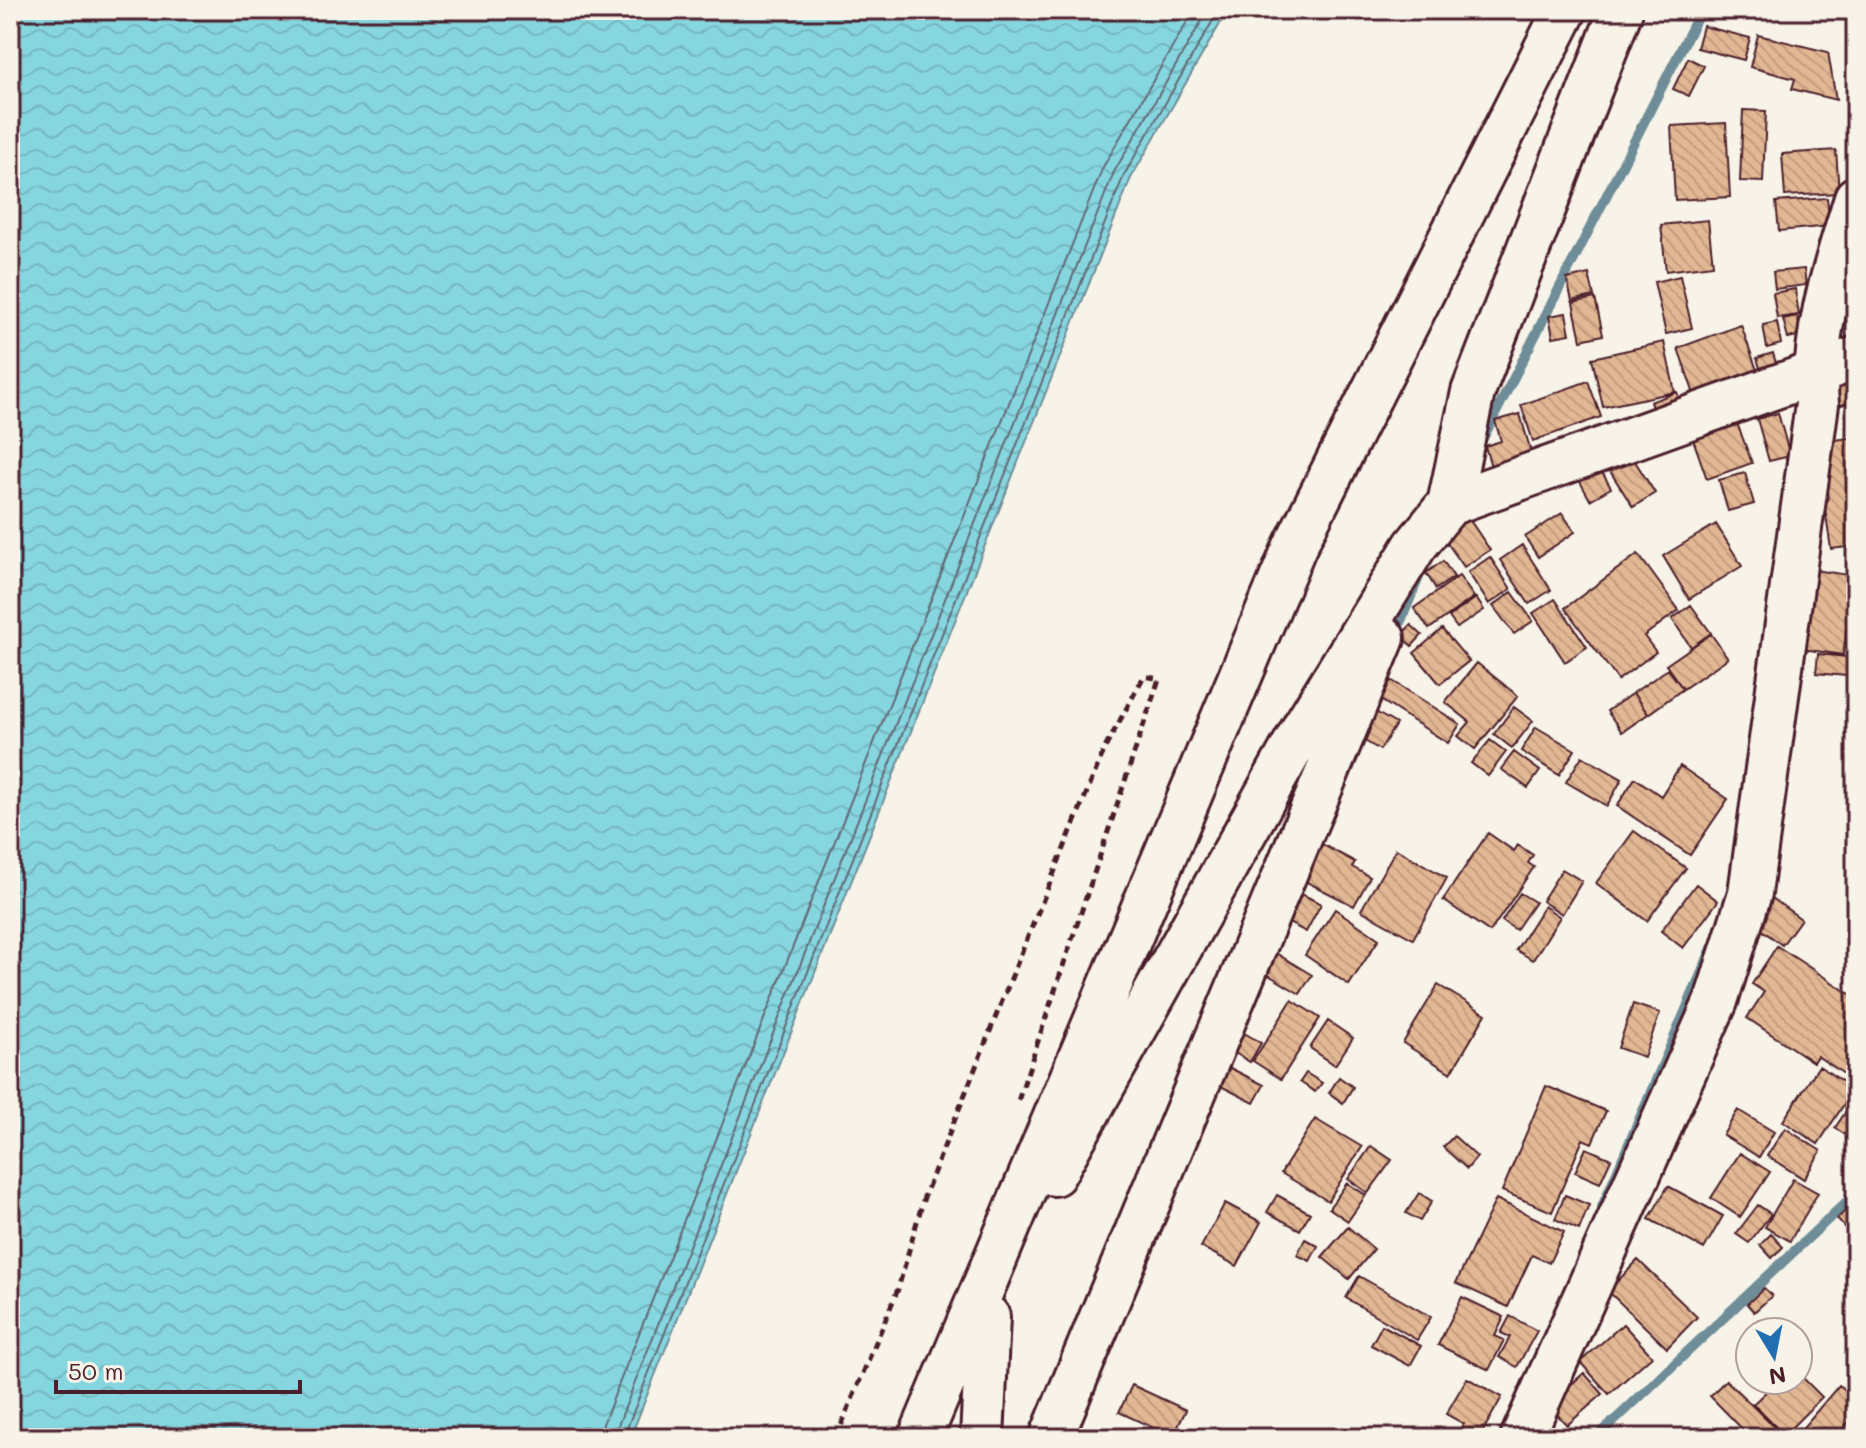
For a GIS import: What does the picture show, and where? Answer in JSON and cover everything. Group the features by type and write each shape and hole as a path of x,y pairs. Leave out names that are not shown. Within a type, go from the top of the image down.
{"street":[{"path":"920,1438 1295,546 1565,10"},
{"path":"1014,1211 1049,1182 1305,725 1415,546 1449,504 1473,392 1621,10"},
{"path":"1522,1438 1716,1001 1750,893 1817,404 1815,373 1832,280 1856,198"},
{"path":"1449,504 1856,358"},
{"path":"1051,1438 1409,575 1415,546"},
{"path":"976,1310 988,1317 982,1438"}],"path":[{"path":"836,1438 898,1289 924,1197 1105,748 1144,676 1159,679 1016,1105"}],"water":[{"path":"10,10 1228,10 1131,178 630,1438 10,1438"}],"building":[{"path":"1703,26 1750,38 1744,60 1697,48"},
{"path":"1758,35 1828,52 1836,100 1792,89 1795,79 1750,67"},
{"path":"1688,58 1704,66 1689,96 1673,89"},
{"path":"1743,110 1766,111 1763,182 1740,181"},
{"path":"1726,123 1730,197 1675,200 1671,126"},
{"path":"1836,150 1839,193 1785,196 1782,154"},
{"path":"1827,198 1830,226 1779,231 1776,202"},
{"path":"1708,220 1713,265 1666,271 1661,225"},
{"path":"1804,269 1806,285 1775,289 1773,272"},
{"path":"1589,274 1594,296 1572,301 1567,279"},
{"path":"1680,276 1692,328 1666,334 1654,282"},
{"path":"1795,289 1799,315 1777,318 1773,293"},
{"path":"1595,298 1603,335 1581,340 1573,303"},
{"path":"1566,313 1570,334 1553,337 1549,316"},
{"path":"1797,316 1802,335 1788,338 1783,319"},
{"path":"1777,322 1781,344 1767,348 1763,325"},
{"path":"1741,325 1759,376 1696,400 1678,348"},
{"path":"1664,342 1675,392 1603,407 1592,358"},
{"path":"1773,353 1780,377 1764,382 1757,358"},
{"path":"1856,378 1856,400 1833,408 1826,389"},
{"path":"1588,381 1601,417 1533,441 1521,405"},
{"path":"1677,392 1685,415 1658,424 1650,402"},
{"path":"1778,413 1790,456 1769,461 1757,419"},
{"path":"1520,414 1533,459 1492,470 1485,446 1501,441 1495,421"},
{"path":"1737,423 1752,463 1707,479 1693,439"},
{"path":"1856,437 1856,546 1831,549 1815,443"},
{"path":"1631,455 1655,493 1633,507 1608,468"},
{"path":"1599,467 1611,488 1590,500 1578,478"},
{"path":"1745,473 1754,504 1728,511 1719,480"},
{"path":"1562,513 1575,532 1538,557 1525,537"},
{"path":"1467,516 1490,550 1464,567 1441,534"},
{"path":"1716,524 1742,566 1689,599 1663,556"},
{"path":"1522,545 1551,590 1529,604 1500,560"},
{"path":"1638,554 1679,610 1644,636 1656,652 1618,680 1565,608"},
{"path":"1490,557 1511,589 1489,604 1468,572"},
{"path":"1443,561 1454,577 1436,589 1426,573"},
{"path":"1801,568 1855,576 1843,655 1789,647"},
{"path":"1459,576 1474,597 1429,629 1414,608"},
{"path":"1512,592 1533,621 1514,634 1493,606"},
{"path":"1476,598 1484,610 1457,628 1449,617"},
{"path":"1555,599 1587,647 1565,662 1533,613"},
{"path":"1691,605 1711,633 1691,647 1672,619"},
{"path":"1411,625 1422,635 1412,646 1400,636"},
{"path":"1442,629 1469,661 1440,684 1414,653"},
{"path":"1711,634 1728,658 1683,689 1666,665"},
{"path":"1818,654 1856,658 1856,677 1816,673"},
{"path":"1477,663 1518,696 1475,749 1458,736 1470,722 1445,702"},
{"path":"1668,669 1683,689 1648,714 1633,693"},
{"path":"1391,680 1460,724 1448,743 1379,699"},
{"path":"1633,693 1648,714 1622,732 1607,711"},
{"path":"1514,707 1533,721 1512,748 1494,734"},
{"path":"1374,711 1396,724 1380,750 1358,737"},
{"path":"1536,727 1575,750 1559,775 1521,751"},
{"path":"1490,740 1506,752 1488,776 1471,763"},
{"path":"1514,752 1540,771 1528,788 1501,769"},
{"path":"1582,756 1622,779 1607,806 1566,782"},
{"path":"1680,766 1728,799 1690,855 1617,806 1635,778 1661,796"},
{"path":"1634,831 1686,868 1647,921 1596,883"},
{"path":"1488,833 1514,851 1518,845 1533,855 1528,863 1534,867 1490,932 1443,900"},
{"path":"1314,840 1355,862 1352,867 1370,877 1354,906 1295,876"},
{"path":"1396,849 1447,878 1413,939 1361,910"},
{"path":"1562,869 1582,881 1562,914 1542,901"},
{"path":"1696,884 1718,901 1683,948 1661,931"},
{"path":"1296,891 1321,904 1306,932 1281,919"},
{"path":"1520,893 1535,902 1516,930 1502,921"},
{"path":"1772,898 1801,919 1782,945 1753,923"},
{"path":"1544,906 1560,917 1533,960 1516,950"},
{"path":"1335,909 1379,939 1349,985 1305,955"},
{"path":"1777,946 1856,998 1851,1005 1856,1008 1856,1082 1817,1056 1813,1062 1747,1018 1764,992 1752,984"},
{"path":"1274,952 1312,975 1300,994 1262,971"},
{"path":"1438,985 1486,1014 1451,1073 1403,1043"},
{"path":"1292,1000 1320,1018 1281,1079 1253,1061"},
{"path":"1633,1004 1660,1013 1644,1057 1618,1048"},
{"path":"1328,1021 1353,1038 1335,1065 1310,1048"},
{"path":"1241,1031 1261,1043 1250,1062 1230,1050"},
{"path":"1224,1065 1264,1085 1254,1103 1215,1083"},
{"path":"1819,1066 1854,1089 1818,1144 1783,1121"},
{"path":"1306,1073 1322,1083 1315,1092 1300,1082"},
{"path":"1339,1077 1353,1087 1343,1103 1329,1093"},
{"path":"1546,1086 1606,1111 1592,1143 1583,1139 1552,1212 1502,1191"},
{"path":"1856,1096 1856,1142 1835,1128"},
{"path":"1738,1110 1774,1132 1759,1157 1723,1135"},
{"path":"1315,1119 1362,1147 1328,1201 1281,1173"},
{"path":"1785,1128 1821,1151 1804,1179 1767,1156"},
{"path":"1454,1136 1477,1157 1467,1169 1443,1147"},
{"path":"1371,1146 1392,1160 1368,1193 1348,1179"},
{"path":"1586,1148 1611,1159 1600,1183 1575,1172"},
{"path":"1740,1153 1770,1172 1740,1217 1711,1198"},
{"path":"1793,1179 1818,1193 1790,1241 1765,1227"},
{"path":"1347,1183 1366,1195 1348,1221 1329,1208"},
{"path":"1668,1186 1723,1216 1704,1249 1649,1219"},
{"path":"1419,1193 1432,1201 1420,1221 1406,1213"},
{"path":"1277,1195 1310,1213 1300,1230 1267,1212"},
{"path":"1565,1195 1589,1205 1579,1230 1555,1219"},
{"path":"1496,1199 1564,1232 1549,1263 1532,1255 1508,1307 1456,1283"},
{"path":"1225,1203 1261,1222 1237,1266 1201,1247"},
{"path":"1758,1205 1771,1214 1749,1243 1736,1234"},
{"path":"1847,1209 1856,1218 1845,1228 1837,1219"},
{"path":"1348,1227 1374,1249 1349,1279 1322,1257"},
{"path":"1771,1234 1783,1247 1772,1258 1760,1245"},
{"path":"1305,1239 1318,1246 1310,1261 1297,1255"},
{"path":"1638,1260 1697,1317 1667,1348 1608,1291"},
{"path":"1359,1276 1431,1317 1417,1340 1346,1298"},
{"path":"1764,1288 1772,1296 1754,1312 1747,1304"},
{"path":"1462,1297 1504,1317 1495,1336 1504,1340 1489,1370 1438,1345"},
{"path":"1510,1316 1537,1331 1517,1367 1499,1357 1510,1337 1501,1333"},
{"path":"1623,1324 1652,1356 1609,1394 1580,1362"},
{"path":"1382,1325 1421,1346 1410,1366 1371,1345"},
{"path":"1584,1373 1603,1394 1567,1425 1548,1405"},
{"path":"1467,1378 1502,1397 1479,1438 1460,1431 1464,1424 1446,1414"},
{"path":"1726,1380 1734,1388 1734,1396 1742,1396 1775,1428 1765,1438 1751,1438 1710,1396"},
{"path":"1132,1385 1186,1410 1173,1437 1119,1412"},
{"path":"1839,1385 1856,1398 1856,1414 1835,1438 1794,1438"},
{"path":"1814,1389 1822,1397 1784,1435 1753,1404 1761,1396 1814,1396"}],"waterway":[{"path":"1479,446 1701,10"},
{"path":"1395,635 1421,572"},
{"path":"1602,1207 1713,946"},
{"path":"1596,1438 1856,1193"}]}
